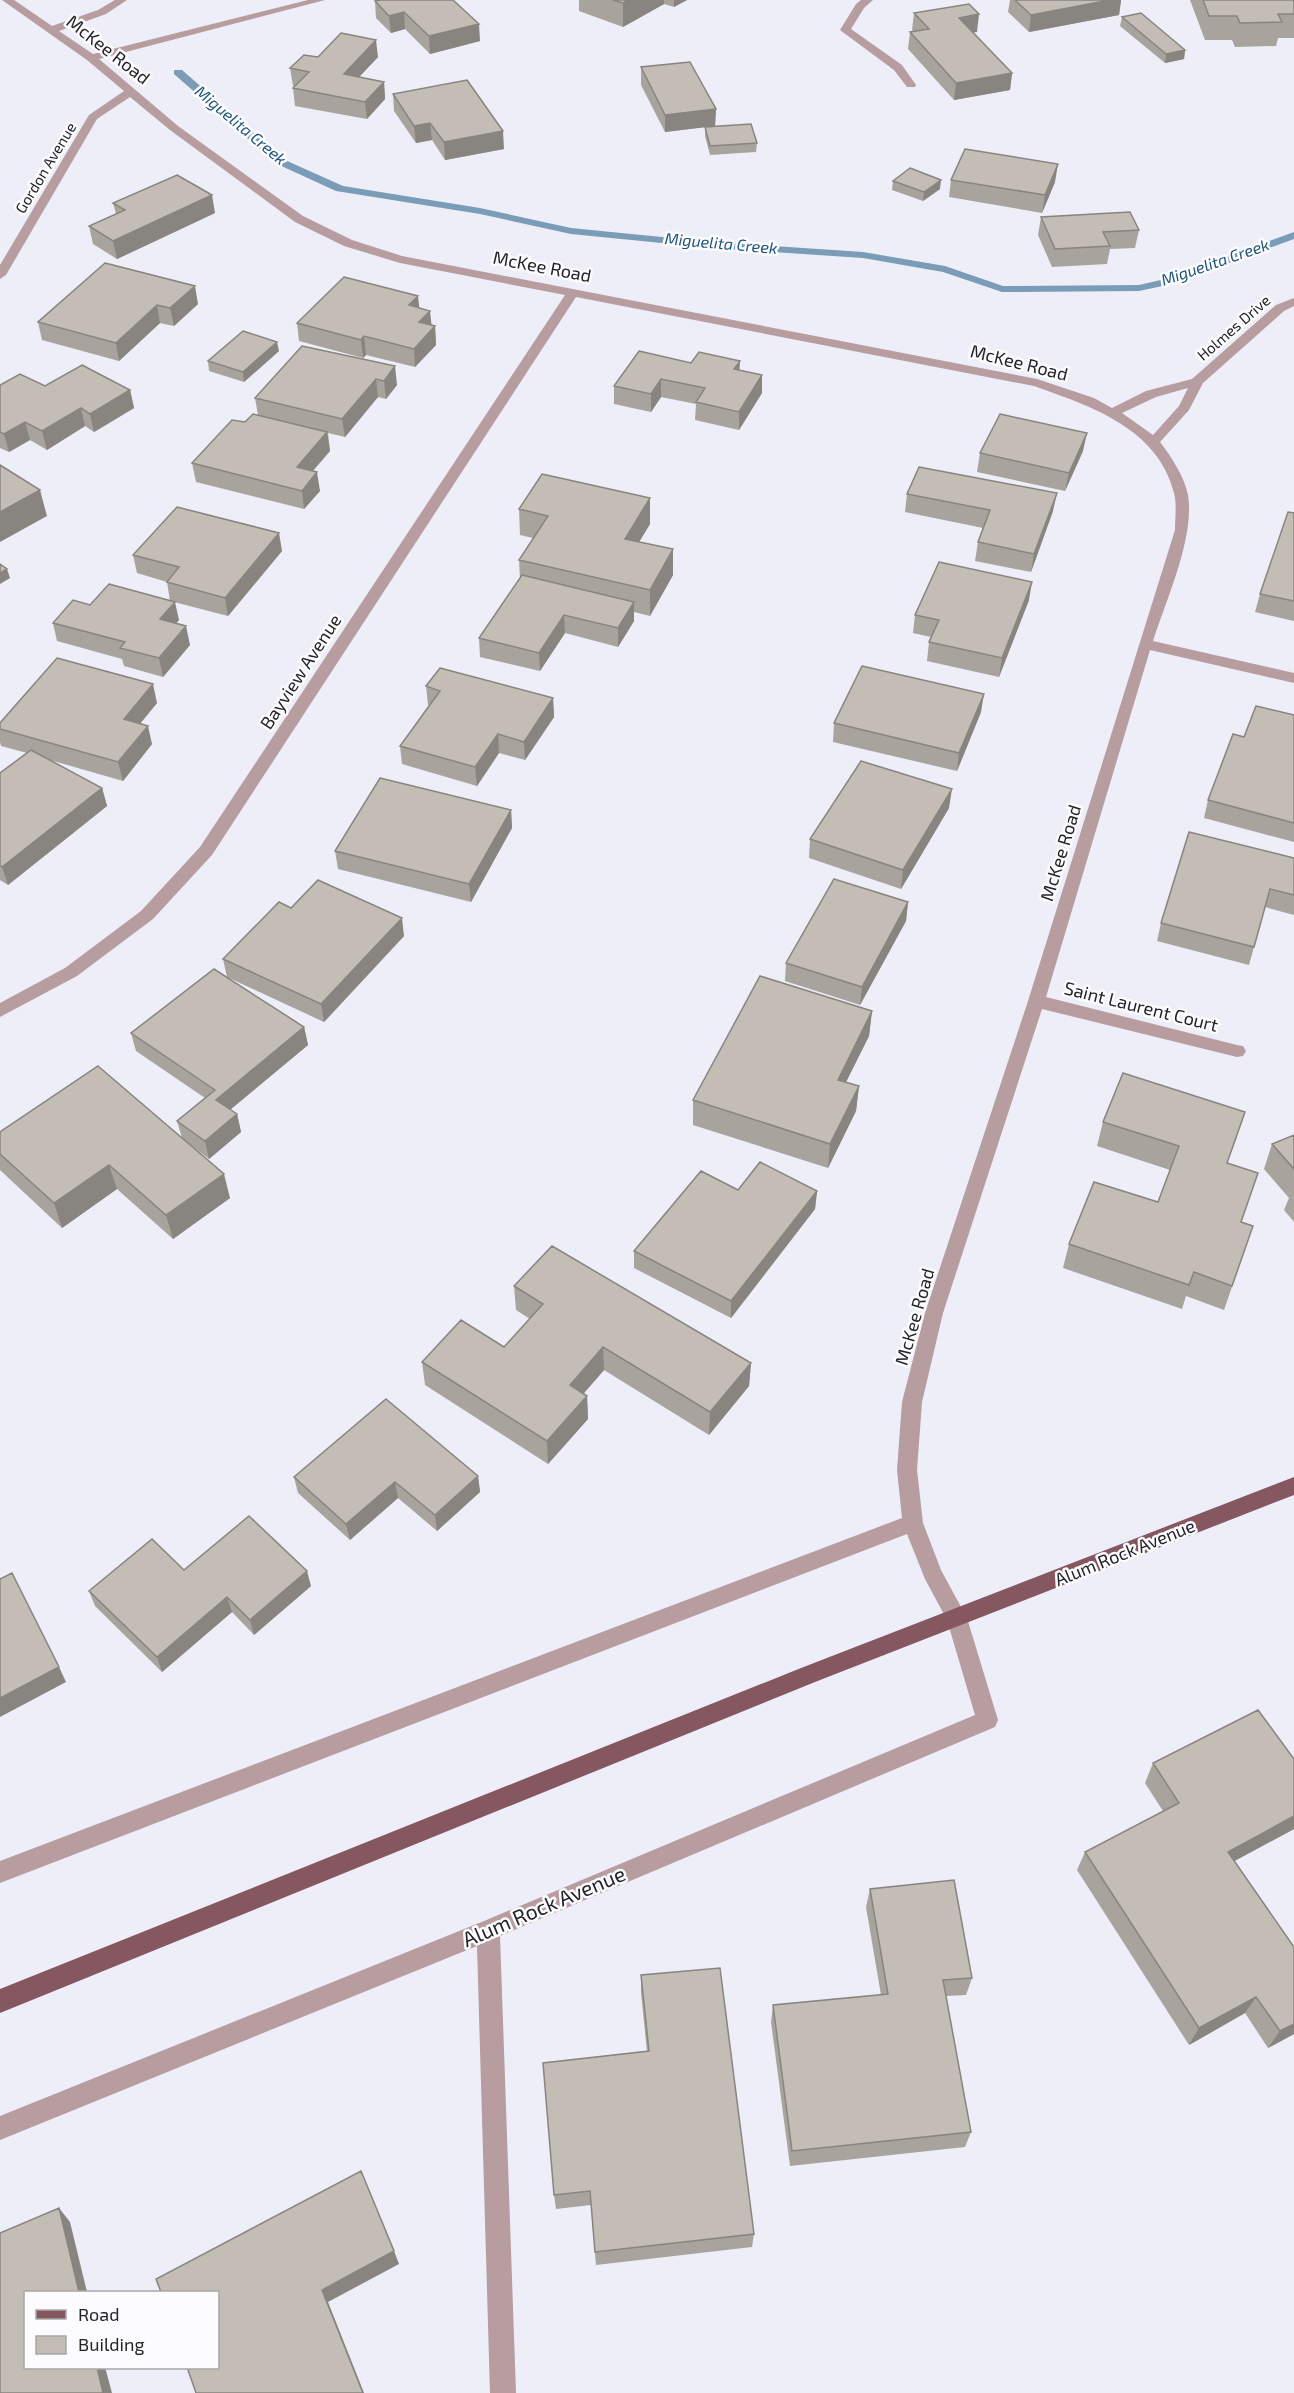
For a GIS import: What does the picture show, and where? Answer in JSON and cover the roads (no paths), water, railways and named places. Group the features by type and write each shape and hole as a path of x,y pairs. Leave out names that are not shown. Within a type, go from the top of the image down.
{"main road":[{"name":"Alum Rock Avenue","path":"0,2001 808,1675 1294,1486"}],"street":[{"name":"McKee Road","path":"7,0 92,58 174,129 299,219 348,243 400,259 1037,383 1089,401 1134,426 1153,442 1168,462 1181,494 1182,530 1036,1001 934,1313 912,1402 907,1470 913,1522 932,1573 957,1618"},
{"path":"51,30 102,12 122,0"},
{"path":"92,58 320,0"},
{"path":"868,0 860,6 845,30 860,44 885,56 904,72 911,85"},
{"name":"Gordon Avenue","path":"0,275 93,117 132,91"},
{"name":"Bayview Avenue","path":"0,1011 71,972 147,915 206,851 572,293"},
{"name":"Holmes Drive","path":"1112,413 1151,394 1197,382 1280,308 1294,302"},
{"name":"Holmes Drive","path":"1153,442 1187,406 1197,382"},
{"path":"1145,644 1294,678"},
{"name":"Saint Laurent Court","path":"1036,1001 1237,1051"},
{"path":"0,1872 913,1522"},
{"name":"Alum Rock Avenue","path":"0,2128 488,1930 987,1720 957,1618"},
{"path":"488,1930 503,2393"}],"waterway":[{"name":"Miguelita Creek","path":"178,72 281,162 340,189 480,211 571,231 712,245 863,255 945,269 1002,289 1139,288 1168,282 1294,235"}]}
